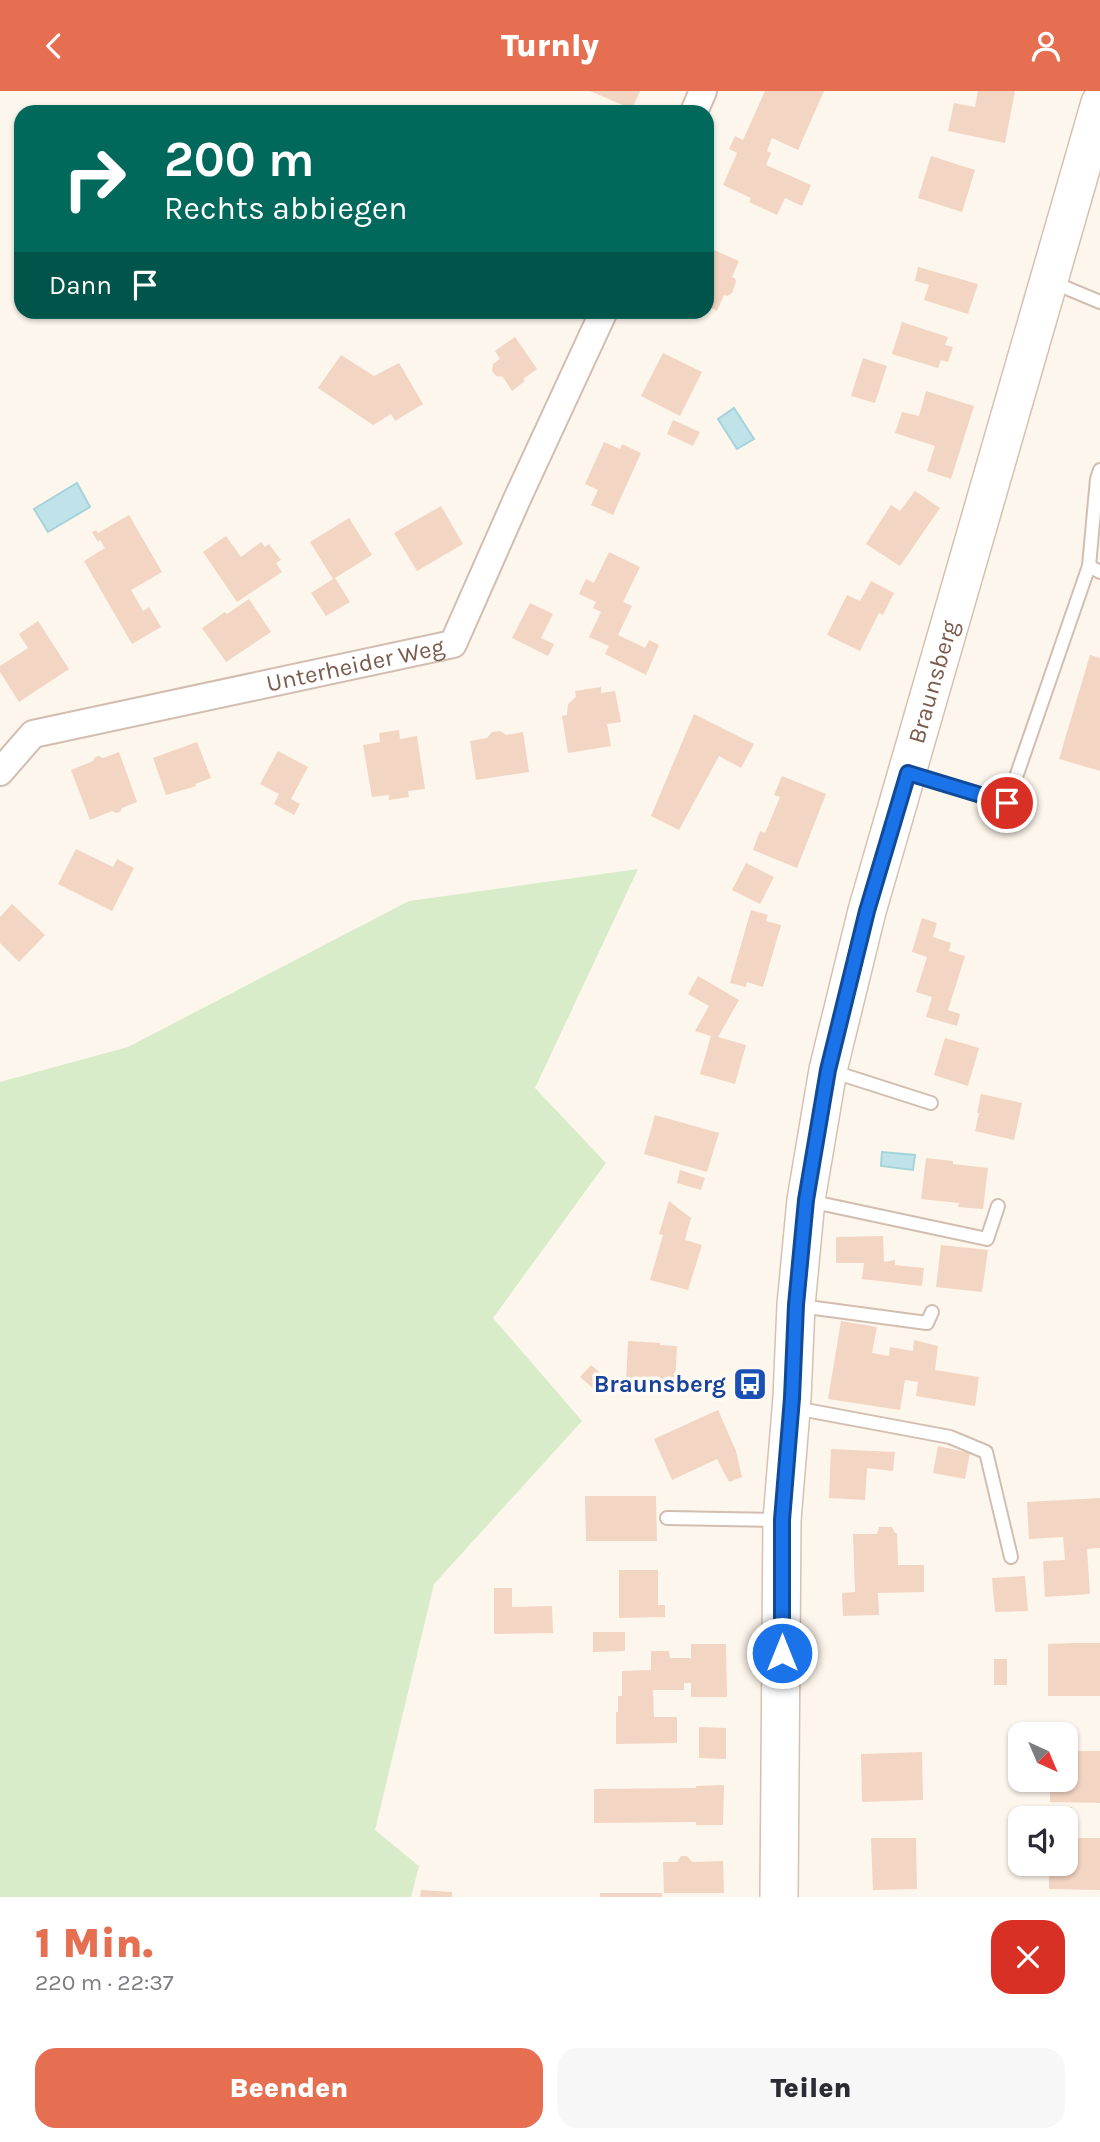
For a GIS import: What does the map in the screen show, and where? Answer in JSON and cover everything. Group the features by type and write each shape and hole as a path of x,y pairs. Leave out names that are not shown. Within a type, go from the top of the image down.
{"main road":[{"name":"Braunsberg","path":"779,1897 782,1520 796,1305 806,1200 828,1070 867,911 1100,103"}],"street":[{"name":"Unterheider Weg","path":"0,772 33,734 453,644 600,319"}],"lane":[{"path":"1049,281 1100,302"},
{"path":"908,773 1007,803 1094,569 1097,479 1100,471"},
{"path":"828,1070 931,1103"},
{"path":"806,1200 987,1239 998,1206"},
{"path":"796,1305 927,1323 932,1312"},
{"path":"791,1407 950,1437 986,1452 1011,1557"},
{"path":"667,1518 782,1520"}],"green space":[{"path":"638,869 535,1088 606,1163 493,1318 582,1421 434,1584 375,1830 419,1866 411,1897 0,1897 0,1082 128,1047 409,901"}],"water":[{"path":"734,408 754,439 737,449 718,419"},
{"path":"77,483 90,507 48,532 34,509"},
{"path":"882,1152 915,1155 913,1170 881,1166"}],"building":[{"path":"590,91 640,91 634,105 623,105"},
{"path":"765,91 824,91 798,150 772,138 767,151 771,153 766,165 811,185 802,206 785,198 777,215 749,202 751,198 723,185 737,153 729,149 735,136 743,140"},
{"path":"978,91 1015,91 1005,143 948,131 954,103 975,107"},
{"path":"931,156 975,170 962,212 918,198"},
{"path":"714,250 739,261 732,277 736,282 732,293 724,295 717,311 714,310"},
{"path":"918,267 978,284 968,314 924,300 929,285 915,281"},
{"path":"902,322 948,337 945,345 953,347 948,362 941,360 938,368 892,354"},
{"path":"515,337 537,369 512,391 503,377 496,376 492,371 493,364 500,359 495,351"},
{"path":"663,353 702,372 680,416 641,396"},
{"path":"341,355 374,376 399,363 423,404 395,421 391,414 373,425 318,388"},
{"path":"863,358 887,366 875,403 851,396"},
{"path":"926,391 974,406 951,479 927,471 935,446 895,433 902,412 919,416"},
{"path":"673,420 700,432 693,446 667,434"},
{"path":"604,442 620,449 622,444 641,453 613,515 591,505 598,490 585,484"},
{"path":"915,491 940,508 900,566 866,544 891,505 900,511"},
{"path":"441,506 463,544 417,571 394,533"},
{"path":"129,515 162,572 131,590 143,611 149,607 161,627 132,644 84,561 105,548 92,532 96,530 98,533"},
{"path":"349,518 372,555 335,578 350,602 326,616 311,593 333,579 310,542"},
{"path":"226,536 241,557 261,542 265,547 269,544 281,560 276,563 282,572 237,602 203,552"},
{"path":"609,552 640,567 623,602 632,606 618,635 645,648 649,640 659,645 646,675 605,654 609,646 589,637 601,612 593,608 596,602 579,594 586,579 594,583"},
{"path":"871,581 894,593 883,615 879,613 860,651 827,635 847,595 860,601"},
{"path":"249,599 271,632 226,662 202,628"},
{"path":"530,603 553,614 541,638 554,644 548,656 512,638"},
{"path":"38,621 69,669 19,702 0,672 0,666 28,648 19,634"},
{"path":"1090,655 1100,658 1100,771 1059,759"},
{"path":"601,687 601,693 615,691 621,722 607,724 611,746 568,753 562,716 567,715 568,704 576,697 575,691"},
{"path":"694,714 754,744 741,768 719,756 679,830 651,816"},
{"path":"399,730 400,739 417,736 425,789 408,791 409,797 389,800 389,795 372,797 363,745 380,742 379,733"},
{"path":"500,731 506,735 523,732 529,772 476,780 470,741 487,738 492,732"},
{"path":"197,742 211,778 195,784 196,786 166,795 153,758"},
{"path":"278,751 308,767 291,799 300,804 294,815 274,804 279,794 260,784"},
{"path":"119,752 137,802 122,808 120,812 112,811 90,820 71,770 93,761 95,757 103,758"},
{"path":"782,776 826,794 797,868 753,850 760,831 765,833 780,797 774,795"},
{"path":"76,849 113,867 117,859 134,868 112,911 58,884"},
{"path":"746,863 774,877 760,904 732,890"},
{"path":"12,904 45,935 19,962 0,943 0,917"},
{"path":"751,910 768,915 766,921 781,925 763,987 747,982 746,987 730,983"},
{"path":"922,918 937,923 933,937 951,943 949,951 965,956 948,1010 960,1014 957,1026 926,1017 932,997 916,992 927,957 912,952"},
{"path":"698,976 739,1000 718,1037 746,1045 735,1084 700,1074 711,1036 695,1031 709,1006 688,994"},
{"path":"945,1038 979,1048 968,1086 934,1075"},
{"path":"981,1094 1022,1103 1014,1140 975,1131"},
{"path":"655,1115 719,1133 707,1172 644,1154"},
{"path":"926,1158 988,1168 983,1209 958,1207 959,1203 921,1199"},
{"path":"680,1170 705,1178 701,1190 677,1183"},
{"path":"669,1201 691,1218 685,1240 702,1245 688,1290 650,1280 663,1235 659,1234"},
{"path":"883,1236 884,1262 895,1260 895,1265 924,1268 922,1286 862,1279 864,1263 836,1263 836,1237"},
{"path":"941,1245 988,1250 982,1292 936,1287"},
{"path":"841,1321 877,1327 872,1353 889,1356 890,1347 913,1351 914,1340 938,1346 935,1370 979,1377 975,1406 916,1396 918,1382 905,1380 900,1410 828,1399"},
{"path":"628,1341 677,1346 675,1385 626,1382"},
{"path":"591,1365 613,1384 602,1396 580,1377"},
{"path":"718,1410 736,1451 742,1477 729,1482 717,1459 672,1480 654,1439"},
{"path":"938,1446 970,1453 965,1479 933,1473"},
{"path":"831,1449 895,1452 893,1471 867,1468 865,1500 829,1498"},
{"path":"585,1496 656,1496 657,1541 586,1541"},
{"path":"1100,1498 1100,1548 1087,1549 1090,1594 1045,1597 1043,1561 1065,1560 1063,1537 1029,1539 1027,1502"},
{"path":"879,1527 892,1527 897,1533 898,1565 924,1565 924,1592 878,1593 879,1615 843,1616 842,1593 855,1592 853,1534 877,1534"},
{"path":"619,1570 658,1570 658,1605 665,1605 665,1617 619,1618"},
{"path":"1025,1576 1028,1611 995,1612 992,1578"},
{"path":"494,1588 512,1588 512,1607 552,1606 553,1633 494,1634"},
{"path":"593,1632 625,1632 625,1651 593,1652"},
{"path":"1100,1643 1100,1696 1048,1696 1048,1644"},
{"path":"691,1644 726,1644 727,1697 691,1697 691,1683 684,1683 684,1690 653,1690 654,1717 677,1717 677,1743 616,1744 616,1712 618,1696 622,1696 622,1671 651,1670 651,1651 669,1651 670,1658 691,1658"},
{"path":"994,1659 1007,1659 1007,1685 994,1685"},
{"path":"699,1727 726,1728 726,1759 699,1758"},
{"path":"1078,1751 1100,1751 1100,1803 1050,1802 1050,1792 1078,1792"},
{"path":"922,1752 923,1800 862,1802 861,1754"},
{"path":"724,1785 723,1825 696,1825 696,1822 594,1823 594,1789 696,1788"},
{"path":"871,1838 916,1838 917,1889 873,1890"},
{"path":"1078,1838 1100,1838 1100,1890 1049,1889 1049,1876 1078,1876"},
{"path":"681,1856 687,1856 692,1862 723,1861 724,1893 664,1893 663,1862 677,1862"},
{"path":"421,1890 452,1892 452,1897 420,1897"},
{"path":"600,1893 662,1893 662,1897 600,1897"}],"place":[{"name":"Braunsberg","path":"750,1384"}],"route":[{"path":"782,1653 782,1520 792,1398 793,1339 806,1200 828,1070 867,911 908,773 1007,803"}]}
